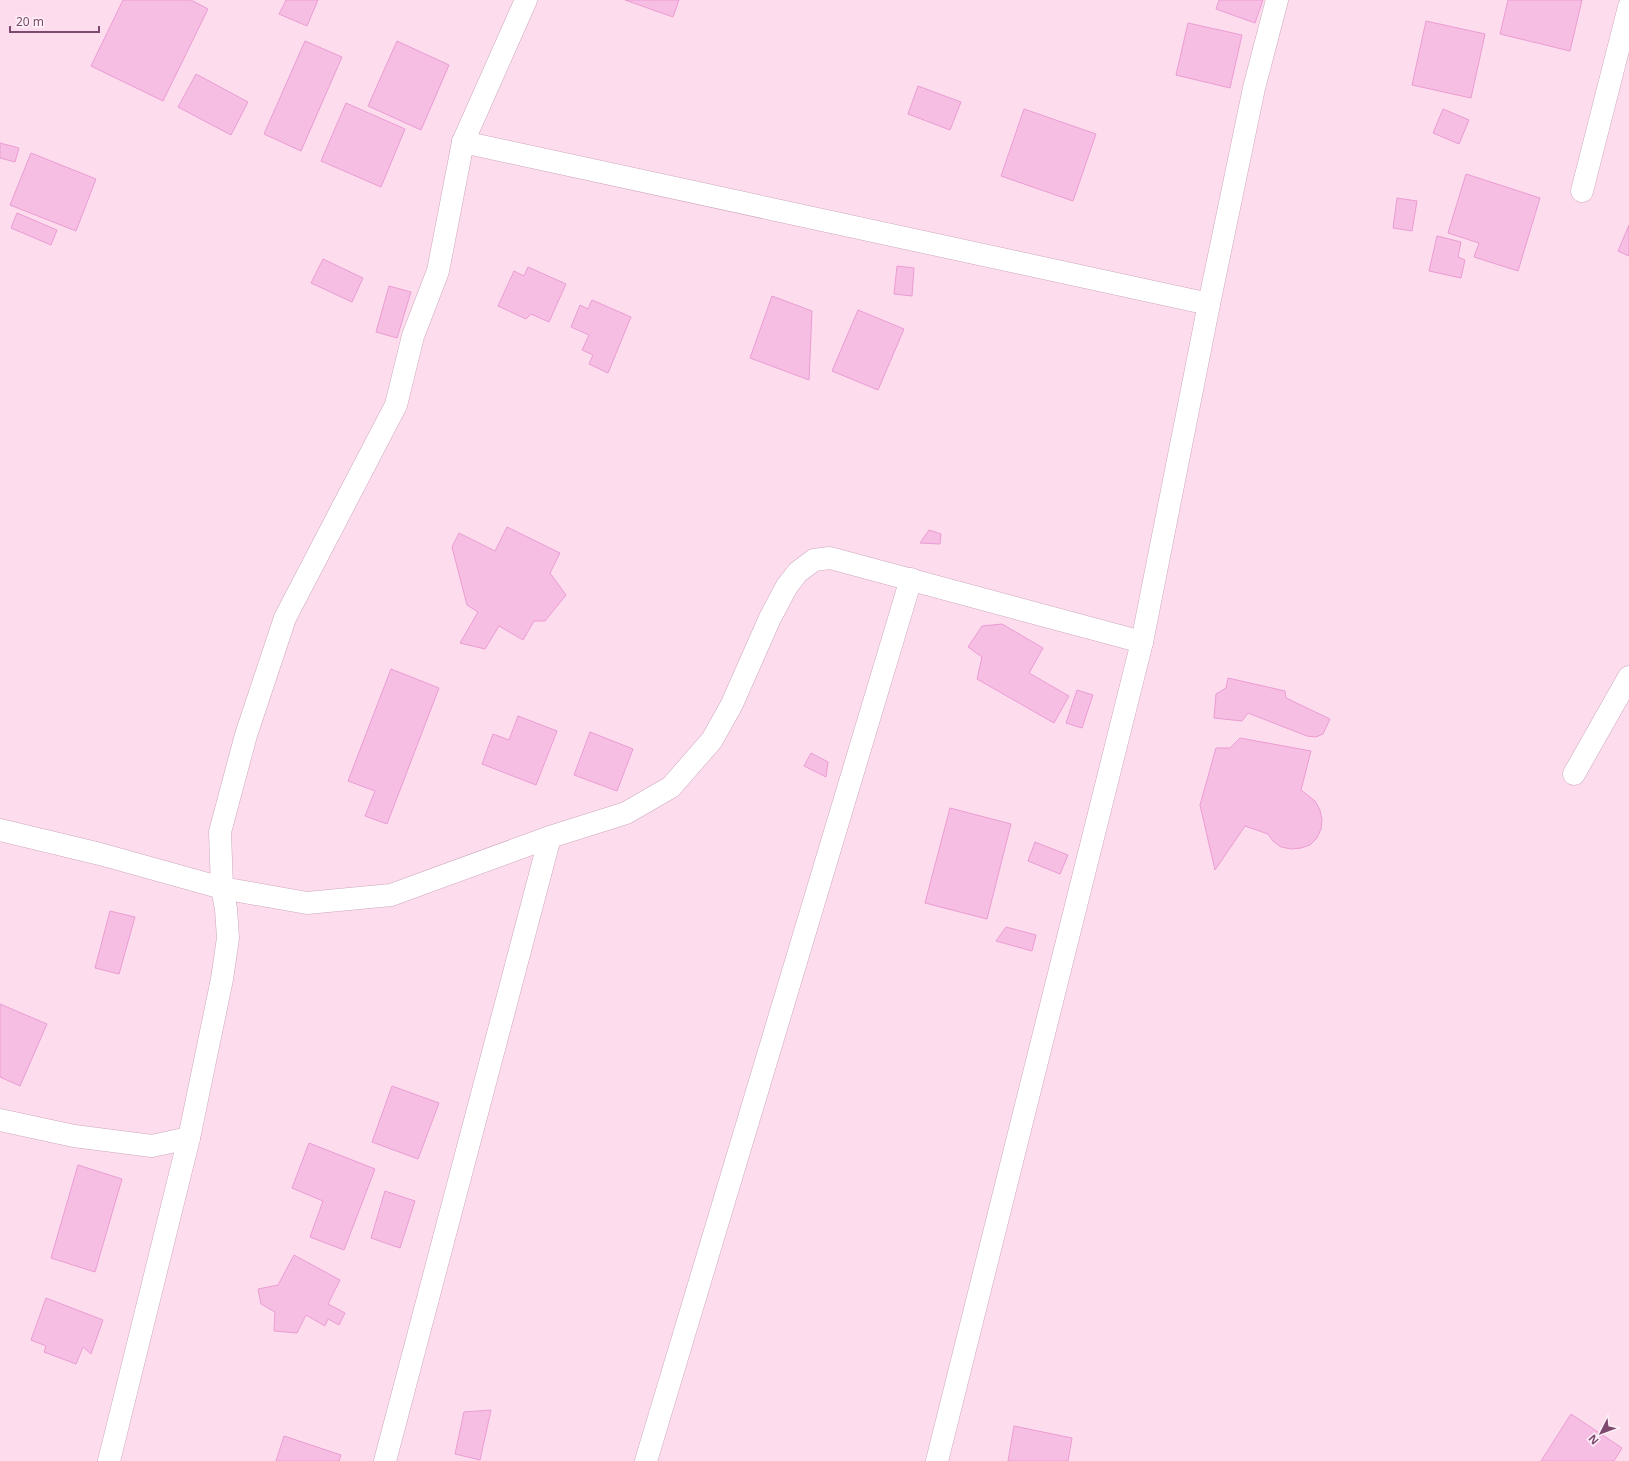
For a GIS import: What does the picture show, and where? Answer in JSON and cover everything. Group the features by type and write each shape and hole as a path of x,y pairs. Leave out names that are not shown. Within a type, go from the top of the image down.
{"street":[{"path":"109,1461 189,1138 222,979 228,938 226,909 222,888 220,832 246,735 285,618 396,405 413,336 438,272 463,142 526,0"},
{"path":"937,1461 1142,642 1209,304 1254,88 1277,0"},
{"path":"1582,191 1629,7"},
{"path":"463,142 1209,304"},
{"path":"0,830 100,854 222,888 307,903 391,895 550,837 626,813 671,787 712,740 732,704 770,618 787,586 798,572 814,560 830,558 1142,642"},
{"path":"646,1461 911,579"},
{"path":"1574,774 1629,677"},
{"path":"385,1461 550,837"},
{"path":"0,1120 74,1136 152,1146 189,1138"}],"shaded area":[{"path":"0,0 1629,0 1629,1461 0,1461"}],"building":[{"path":"123,0 191,0 208,9 163,101 91,66"},
{"path":"286,0 318,0 307,26 279,14"},
{"path":"625,0 679,0 673,17"},
{"path":"1219,0 1263,0 1255,23 1216,9"},
{"path":"1508,0 1582,0 1570,51 1500,34"},
{"path":"1426,21 1485,34 1471,98 1412,85"},
{"path":"1188,23 1242,35 1230,88 1176,75"},
{"path":"305,41 342,57 301,151 264,134"},
{"path":"397,41 449,65 421,130 368,106"},
{"path":"196,74 248,102 231,135 178,107"},
{"path":"918,86 961,102 950,130 908,114"},
{"path":"346,103 405,129 381,187 321,161"},
{"path":"1024,109 1096,134 1073,201 1001,176"},
{"path":"1443,109 1469,120 1459,144 1433,133"},
{"path":"0,143 19,148 15,162 0,158"},
{"path":"31,153 96,179 76,231 10,205"},
{"path":"1466,174 1540,198 1518,271 1474,257 1479,243 1448,233"},
{"path":"1397,198 1417,201 1412,231 1393,228"},
{"path":"17,213 57,230 51,245 11,228"},
{"path":"1629,225 1629,256 1618,251"},
{"path":"1437,236 1461,242 1458,257 1465,260 1461,278 1429,271"},
{"path":"323,259 363,278 352,302 311,283"},
{"path":"897,266 914,268 912,296 894,294"},
{"path":"528,267 566,284 549,322 531,314 526,319 498,306 514,271 524,276"},
{"path":"389,286 411,292 397,338 376,332"},
{"path":"772,296 812,311 809,380 750,358"},
{"path":"592,300 631,317 608,373 589,364 593,355 582,350 589,335 571,327 580,305 588,309"},
{"path":"858,310 904,329 878,390 832,371"},
{"path":"507,527 560,553 550,573 566,595 545,621 534,621 523,640 499,626 485,649 460,643 478,612 467,605 452,547 459,533 495,551"},
{"path":"929,530 941,534 940,544 920,543"},
{"path":"1002,624 1043,648 1029,673 1069,696 1054,723 977,679 982,657 968,647 982,626"},
{"path":"391,669 439,688 387,824 365,816 375,791 348,781"},
{"path":"1228,678 1285,691 1286,698 1330,719 1323,734 1316,737 1307,736 1248,713 1242,721 1214,718 1216,694 1226,688"},
{"path":"1077,690 1093,695 1082,728 1066,723"},
{"path":"518,716 557,731 536,785 482,764 493,734 509,740"},
{"path":"590,732 633,749 617,791 574,775"},
{"path":"1240,738 1311,751 1301,790 1315,801 1320,810 1322,819 1321,829 1317,838 1310,845 1291,849 1281,847 1273,841 1268,834 1245,826 1215,870 1200,805 1216,748 1230,748"},
{"path":"811,753 828,762 826,777 804,766"},
{"path":"950,808 1011,824 987,919 925,903"},
{"path":"1035,842 1068,855 1060,874 1028,861"},
{"path":"110,911 135,917 119,974 95,968"},
{"path":"1006,927 1036,935 1032,951 996,941"},
{"path":"0,1004 47,1024 20,1086 0,1077"},
{"path":"392,1086 439,1103 418,1159 372,1142"},
{"path":"309,1143 375,1169 344,1250 310,1237 323,1201 292,1188"},
{"path":"78,1165 122,1179 95,1272 51,1258"},
{"path":"385,1191 415,1201 400,1248 371,1238"},
{"path":"294,1255 340,1280 328,1304 345,1313 339,1325 328,1319 325,1326 306,1315 297,1333 274,1331 275,1312 261,1304 258,1289 278,1285"},
{"path":"46,1298 103,1320 91,1354 83,1347 76,1364 44,1352 46,1346 31,1340"},
{"path":"491,1410 480,1460 455,1454 464,1412"},
{"path":"1571,1414 1622,1448 1614,1461 1541,1461"},
{"path":"1014,1426 1072,1438 1068,1461 1008,1461"},
{"path":"284,1436 341,1455 339,1461 276,1461"}]}
